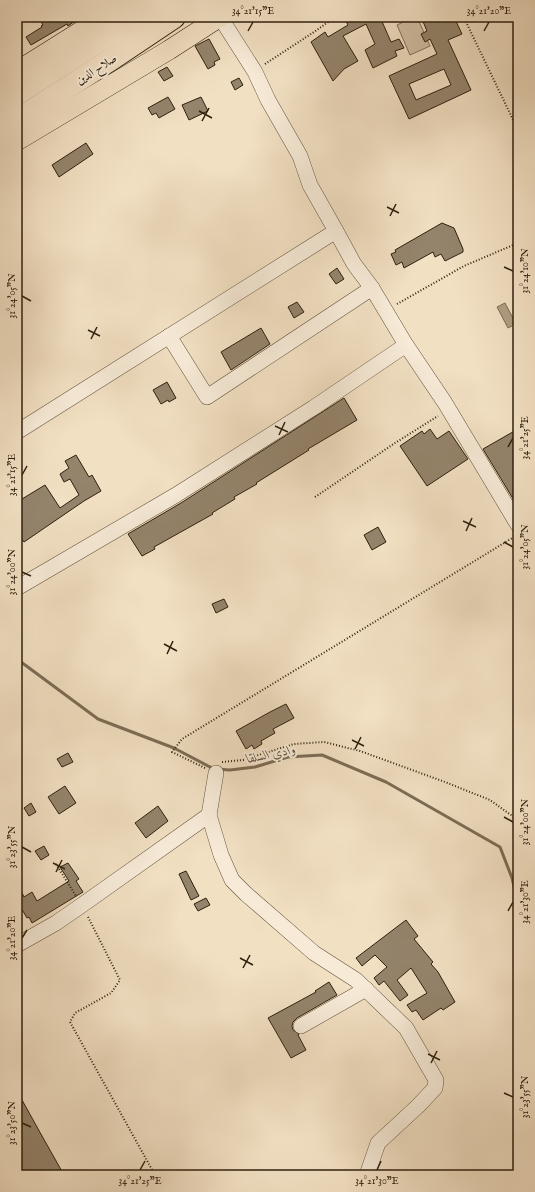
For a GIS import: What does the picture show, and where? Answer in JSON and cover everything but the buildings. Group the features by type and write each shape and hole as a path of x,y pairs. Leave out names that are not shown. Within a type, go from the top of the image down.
{"highway":[{"name":"صلاح الدين","path":"17,94 137,17"},
{"name":"صلاح الدين","path":"17,120 174,17"}],"main road":[{"path":"17,71 103,17"},
{"path":"17,141 169,50 220,17"}],"street":[{"path":"220,17 254,71 268,100 300,156 310,185 354,264 372,288 406,345 449,409 518,525"},
{"path":"17,432 336,231"},
{"path":"169,336 207,397 372,288"},
{"path":"17,588 176,495 313,408 406,345"},
{"path":"216,773 209,816 221,855 232,880 314,953 356,980 406,1028 436,1080 435,1088 378,1143 368,1175"},
{"path":"17,945 56,923 209,816"},
{"path":"301,1026 366,989"}],"path":[{"path":"254,71 335,17"},
{"path":"462,17 518,130"},
{"path":"385,310 464,266 518,243"},
{"path":"315,497 395,443 449,409"},
{"path":"518,535 182,739 172,752 216,773 216,768 221,762 244,760 294,744 324,742 360,751 490,800 518,820"},
{"path":"56,864 82,905 120,980 111,993 75,1013 70,1022 155,1175"}],"shaded area":[{"path":"417,17 430,46 410,55 397,25"},
{"path":"505,303 516,324 508,328 497,307"}],"waterway":[{"name":"وادي السلقا","path":"17,659 98,719 174,748 210,767 230,770 255,767 288,757 322,755 386,782 500,847 512,878 518,904"}]}
